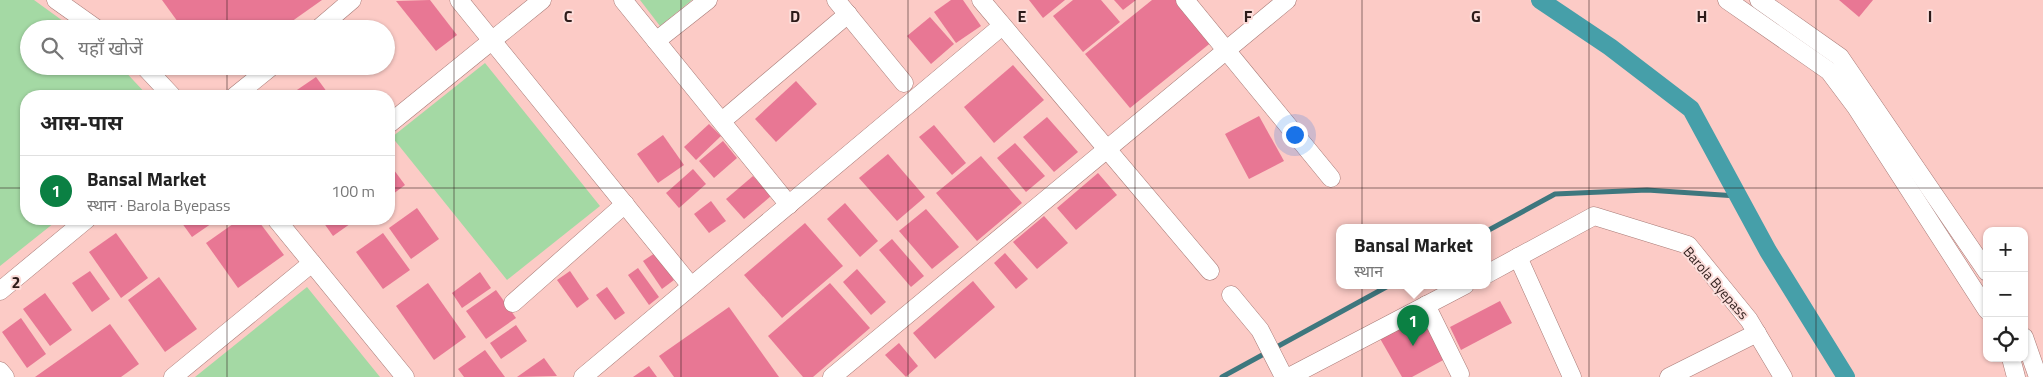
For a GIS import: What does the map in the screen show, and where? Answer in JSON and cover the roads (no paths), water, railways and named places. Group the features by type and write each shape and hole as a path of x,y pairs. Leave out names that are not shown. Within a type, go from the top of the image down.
{"street":[{"path":"56,0 84,20"},
{"path":"329,20 352,0"},
{"path":"459,0 691,286"},
{"path":"395,119 542,0"},
{"path":"623,0 789,204"},
{"path":"656,41 708,0"},
{"path":"836,0 904,83"},
{"path":"981,0 1210,271"},
{"path":"1185,0 1331,178"},
{"path":"832,377 1288,0"},
{"path":"1726,0 1829,71 1856,107 1983,304"},
{"path":"1759,0 1840,57 1983,266"},
{"path":"722,121 848,14"},
{"path":"583,377 1002,26"},
{"path":"152,75 166,90"},
{"path":"243,90 261,75"},
{"path":"513,303 625,204"},
{"name":"Barola Byepass","path":"1491,272 1594,216 1688,245 1749,320 1783,377"},
{"path":"0,291 80,225"},
{"path":"281,225 405,377"},
{"path":"1518,257 1572,377"},
{"path":"173,377 312,263"},
{"path":"1231,295 1260,330 1284,374 1312,372 1426,305 1457,289"},
{"path":"1426,305 1460,374"},
{"path":"1669,377 1757,333"},
{"path":"2028,348 2038,377"},
{"path":"2012,362 2016,377"},
{"path":"0,371 5,377"}],"waterway":[{"path":"1540,0 1610,47 1691,109 1768,251 1846,377"},
{"path":"1491,229 1555,194 1647,190 1737,196"},
{"path":"1222,377 1383,289"}],"place":[{"name":"Bansal Market","path":"1413,346"}]}
